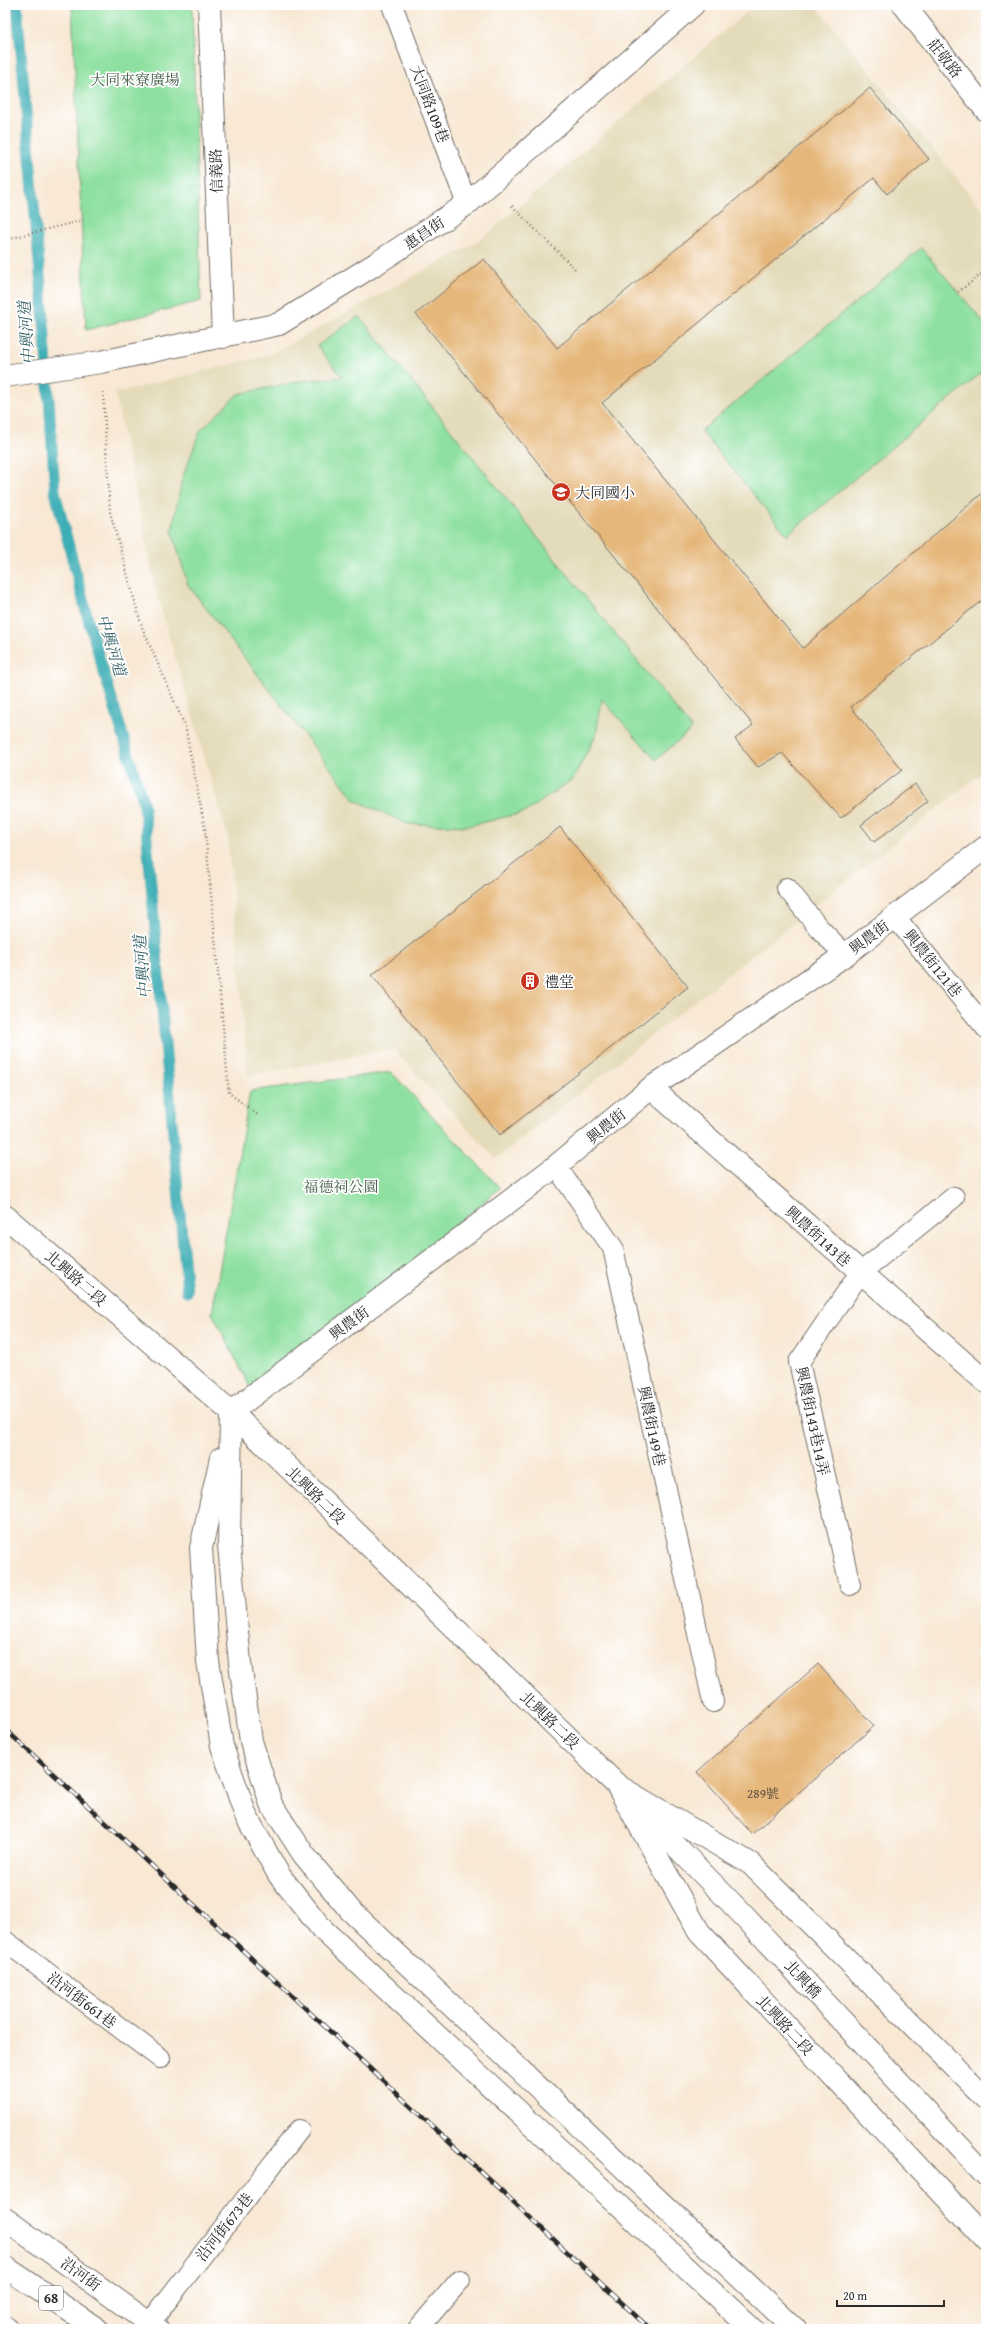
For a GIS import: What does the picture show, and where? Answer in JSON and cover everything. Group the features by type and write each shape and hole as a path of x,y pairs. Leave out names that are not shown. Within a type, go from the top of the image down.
{"main road":[{"name":"信義路","path":"209,5 223,337"},
{"name":"惠昌街","path":"5,376 101,362 279,324 378,263 467,204 693,5"},
{"name":"莊敬路","path":"904,5 986,110"},
{"name":"興農街","path":"231,1412 556,1166 651,1088 845,955 986,847"},
{"name":"興農街143巷","path":"651,1088 986,1382"},
{"name":"北興路二段","path":"5,1216 231,1412 618,1786 751,1864 986,2098"},
{"path":"231,1412 201,1548 208,1661 222,1746 246,1816 279,1875 322,1929 752,2329"},
{"path":"231,1412 229,1545 240,1663 251,1741 271,1804 304,1855 350,1910 795,2329"},
{"name":"北興路二段","path":"618,1786 699,1932 986,2240"},
{"name":"北興橋","path":"618,1786 748,1921 986,2175"},
{"name":"沿河街","path":"5,2219 153,2326"},
{"name":"68","path":"5,2267 97,2329"}],"lane":[{"name":"大同路109巷","path":"392,5 467,204"},
{"path":"787,888 818,928 845,955"},
{"name":"興農街121巷","path":"895,917 986,1028"},
{"name":"興農街149巷","path":"556,1166 613,1248 713,1702"},
{"name":"興農街143巷14弄","path":"850,1585 799,1362 860,1273 954,1197"},
{"name":"沿河街661巷","path":"5,1941 160,2058"},
{"name":"沿河街673巷","path":"153,2326 299,2130"},
{"path":"418,2329 460,2280"}],"path":[{"path":"490,184 576,270"},
{"path":"5,240 83,220"},
{"path":"958,292 986,271"},
{"path":"101,362 110,512 142,627 185,726 205,829 229,1093 258,1115"}],"shaded area":[{"name":"大同國小","path":"755,5 815,5 986,214 986,770 496,1159 393,1049 248,1076 228,838 156,591 115,393 269,355 479,241"}],"green space":[{"name":"大同來寮廣場","path":"72,5 192,5 201,301 86,330"},
{"path":"921,248 986,325 986,369 787,535 701,431"},
{"path":"359,316 692,729 656,760 602,699 596,735 573,779 526,812 468,826 408,824 355,800 188,585 172,531 182,479 200,431 238,394 300,381 342,377 317,346"},
{"name":"福德祠公園","path":"391,1072 500,1188 255,1397 212,1313 250,1091"}],"building":[{"path":"870,88 929,159 887,194 874,178 602,403 803,648 986,490 986,597 851,707 902,770 841,818 782,753 758,767 735,739 753,725 416,314 484,259 557,348"},
{"path":"915,784 928,801 874,842 861,825"},
{"name":"禮堂","path":"560,827 688,987 500,1135 372,975"},
{"path":"818,1664 874,1726 752,1834 697,1772"}],"waterway":[{"name":"中興河道","path":"17,5 44,321 55,492 89,623 144,805 187,1292"}],"railway":[{"path":"5,1729 650,2329"}],"place":[{"name":"大同國小","path":"561,492"},
{"name":"禮堂","path":"530,981"}]}
